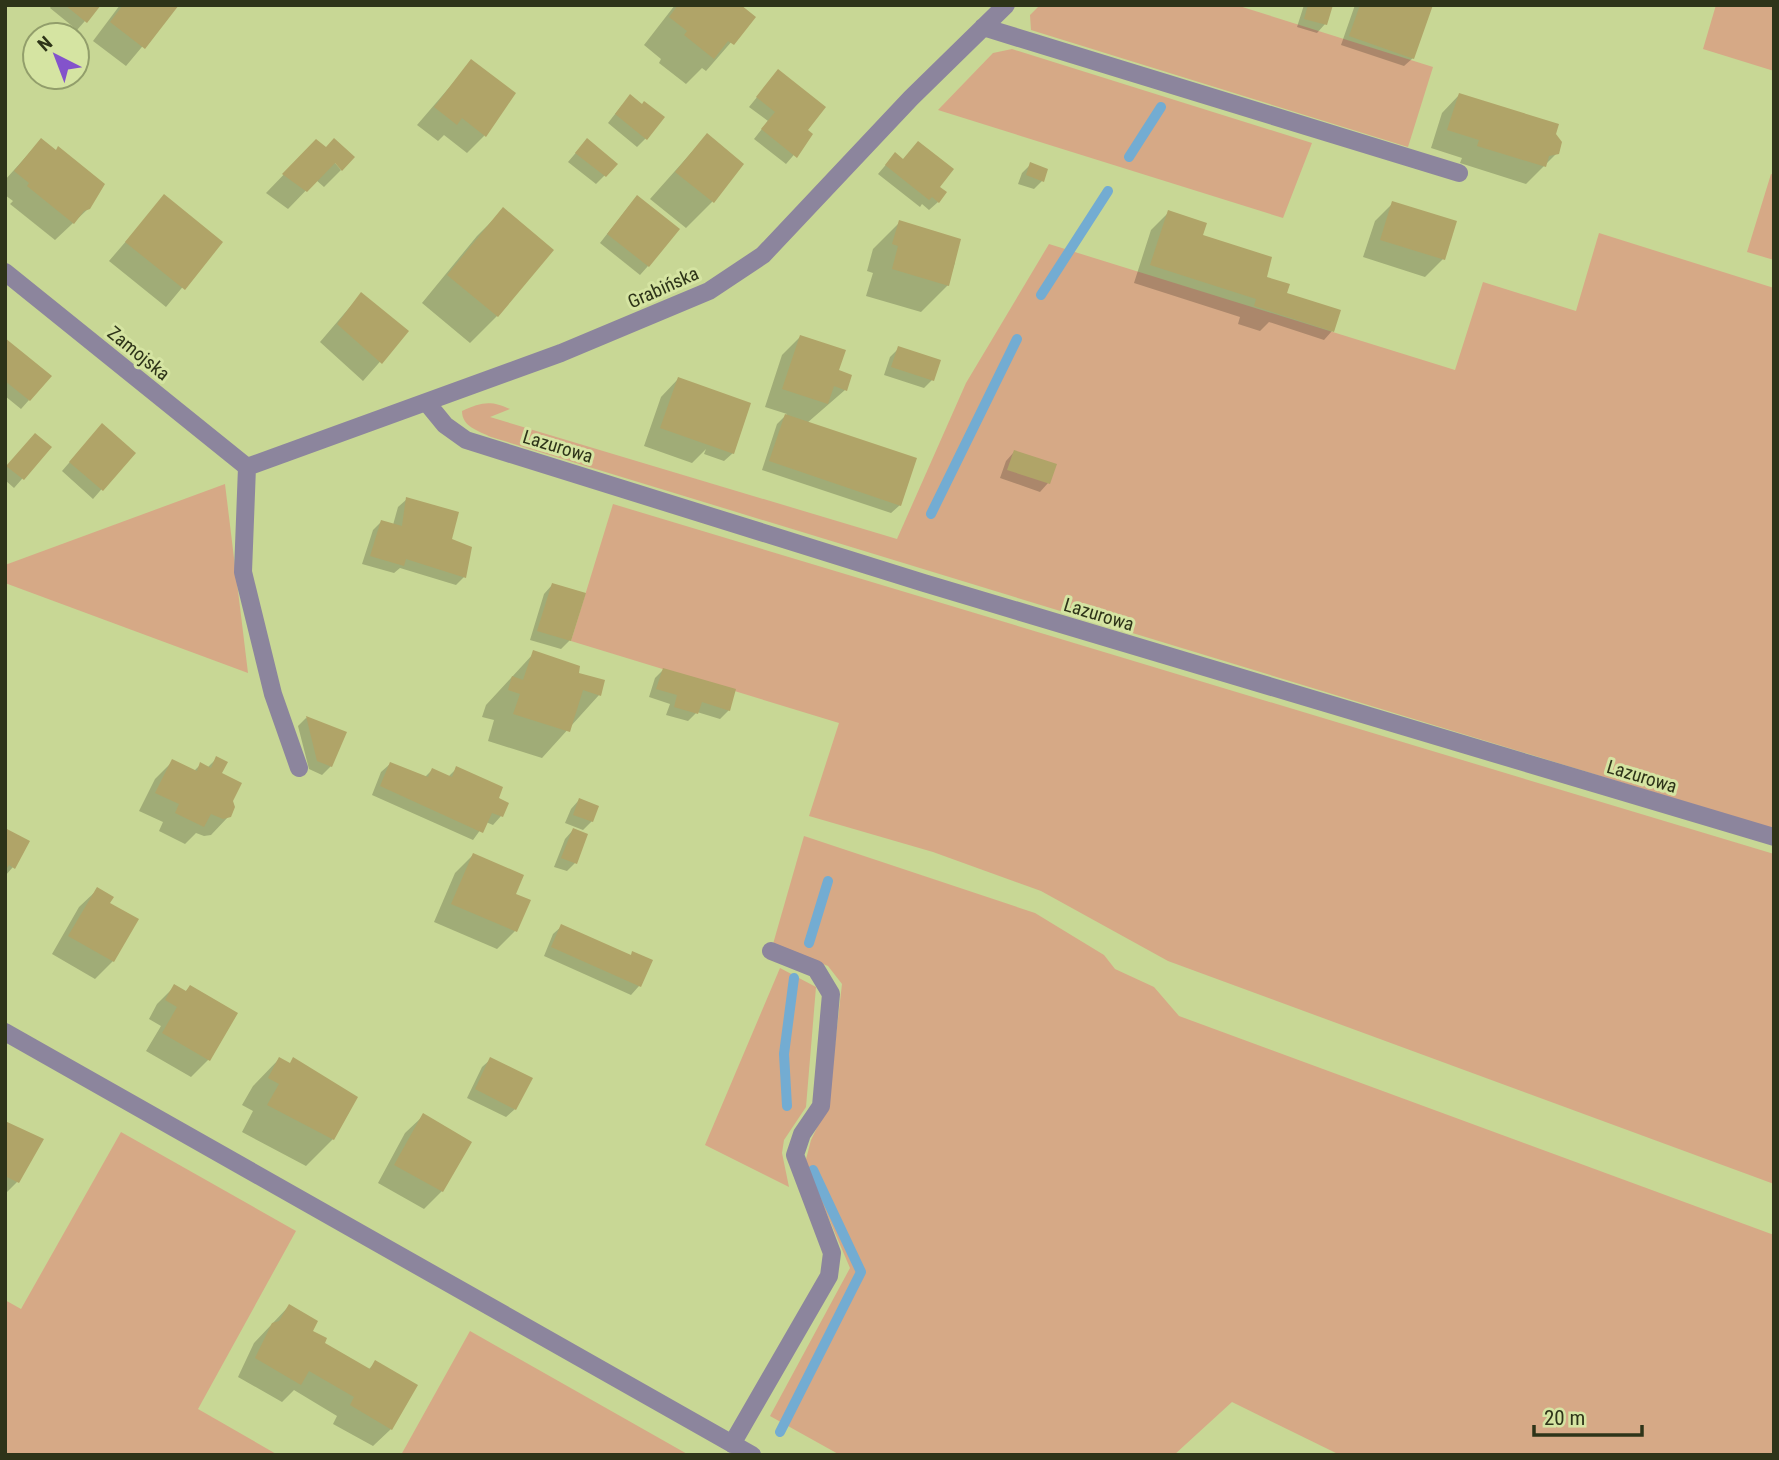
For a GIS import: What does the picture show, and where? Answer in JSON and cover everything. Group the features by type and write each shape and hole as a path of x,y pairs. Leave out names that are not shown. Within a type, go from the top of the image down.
{"street":[{"name":"Grabińska","path":"247,467 427,403 709,291 763,255 911,98 1006,5"},
{"path":"983,27 1459,173"},
{"name":"Zamojska","path":"5,272 247,467"},
{"name":"Lazurowa","path":"427,403 445,425 466,440 924,583 1774,837"},
{"path":"247,467 243,572 270,684 299,768"},
{"path":"732,1444 829,1276 832,1253 795,1155 802,1134 821,1106 831,994 816,969 771,951"},
{"path":"5,1032 752,1455"}],"shaded area":[{"path":"1040,5 1236,5 1433,67 1408,147 1031,30 1030,15"},
{"path":"1716,5 1774,5 1774,71 1703,49"},
{"path":"1012,49 1312,143 1283,218 938,110 993,53"},
{"path":"1771,174 1774,175 1774,260 1747,252"},
{"path":"1599,233 1774,288 1774,829 491,437 472,428 465,421 462,411 486,403 497,404 510,409 490,417 897,539 966,383 1049,244 1455,370 1483,282 1576,311"},
{"path":"225,484 248,673 5,583 5,565"},
{"path":"613,504 1774,854 1774,1184 1168,961 1041,891 933,852 809,816 839,723 571,641"},
{"path":"804,836 1035,913 1104,955 1115,969 1154,987 1179,1016 1774,1235 1774,1455 1340,1455 1232,1402 1174,1455 840,1455 770,1416 850,1268 805,1163 811,1140 828,1105 842,984 828,966 773,944"},
{"path":"780,968 816,987 806,1107 784,1140 782,1153 789,1187 705,1145"},
{"path":"121,1132 296,1231 198,1409 278,1455 5,1455 5,1300 21,1309"},
{"path":"470,1331 689,1455 401,1455"}],"building":[{"path":"65,5 101,5 89,21 85,21"},
{"path":"123,5 179,5 145,49 110,22"},
{"path":"678,5 741,5 756,17 734,45 728,41 714,59 684,35 687,31 669,17"},
{"path":"1308,5 1333,5 1327,25 1304,19"},
{"path":"1360,5 1433,5 1414,59 1349,36"},
{"path":"471,59 516,93 486,137 462,118 457,125 434,107"},
{"path":"778,69 826,107 808,130 813,134 797,158 761,129 775,112 756,97"},
{"path":"1459,93 1559,124 1556,134 1562,142 1559,154 1549,156 1546,167 1477,146 1479,140 1447,130"},
{"path":"630,94 665,117 647,140 615,114"},
{"path":"707,133 744,164 714,203 675,172"},
{"path":"41,138 56,150 58,146 105,184 90,209 84,211 74,224 27,186 29,183 14,171"},
{"path":"334,138 355,157 342,171 335,163 307,192 282,174 316,139 326,147"},
{"path":"587,138 618,164 606,177 575,153"},
{"path":"918,141 954,169 940,187 947,192 939,203 932,197 929,200 885,165 895,152 903,159"},
{"path":"1030,162 1048,169 1044,182 1026,175"},
{"path":"164,194 223,242 185,290 125,242"},
{"path":"637,195 680,229 649,267 607,234"},
{"path":"1392,201 1457,221 1445,260 1380,240"},
{"path":"503,207 554,250 498,317 447,275"},
{"path":"1168,210 1207,223 1203,235 1272,257 1267,277 1290,284 1287,293 1341,310 1334,332 1254,306 1256,299 1150,265"},
{"path":"899,220 961,239 949,286 892,269 898,246 892,244"},
{"path":"361,292 409,331 382,364 337,324"},
{"path":"800,335 846,350 839,370 852,375 847,391 834,386 828,404 782,389"},
{"path":"5,338 52,376 30,401 5,381"},
{"path":"898,346 941,360 934,381 891,367"},
{"path":"678,377 751,403 734,454 660,428"},
{"path":"785,414 917,458 901,506 769,461"},
{"path":"102,423 136,453 103,491 69,462"},
{"path":"35,433 52,447 24,480 6,466"},
{"path":"1014,450 1057,464 1050,484 1007,470"},
{"path":"406,497 459,512 452,539 472,547 466,578 406,559 404,566 370,556 381,520 402,526"},
{"path":"552,583 586,593 571,641 537,631"},
{"path":"533,650 580,666 579,673 605,680 601,696 583,690 570,732 513,714 520,694 508,690 512,676 523,680"},
{"path":"663,668 736,689 730,711 702,702 698,714 674,707 677,695 656,689"},
{"path":"306,716 347,732 332,767 317,761"},
{"path":"216,756 228,762 222,773 242,783 233,801 235,807 231,817 223,819 211,814 204,827 175,813 179,804 155,793 172,759 197,771 200,762 211,768"},
{"path":"390,762 428,777 432,768 452,777 456,766 503,787 499,798 509,803 503,817 492,813 483,833 380,786"},
{"path":"579,798 599,806 593,822 573,815"},
{"path":"5,828 30,841 15,869 9,865 5,871"},
{"path":"573,828 588,834 577,864 561,858"},
{"path":"473,853 524,875 516,894 531,900 517,932 451,904"},
{"path":"97,887 114,897 110,903 139,919 114,962 68,936"},
{"path":"561,924 631,955 632,951 653,960 641,987 551,947"},
{"path":"174,984 186,991 190,985 238,1013 210,1061 162,1033 177,1007 165,1000"},
{"path":"279,1057 290,1063 293,1057 358,1097 334,1140 267,1105 279,1084 268,1078"},
{"path":"490,1057 533,1078 516,1110 475,1089"},
{"path":"423,1113 472,1142 443,1192 394,1165"},
{"path":"5,1121 44,1139 19,1183 5,1176"},
{"path":"289,1304 318,1321 313,1331 327,1338 325,1343 370,1369 375,1360 418,1385 392,1430 350,1405 354,1397 309,1371 301,1385 255,1358 272,1323 279,1321"}],"waterway":[{"path":"1129,157 1161,107"},
{"path":"1041,295 1108,191"},
{"path":"931,514 1017,339"},
{"path":"809,943 828,881"},
{"path":"787,1106 784,1054 794,978"},
{"path":"780,1432 861,1272 813,1170"}]}
